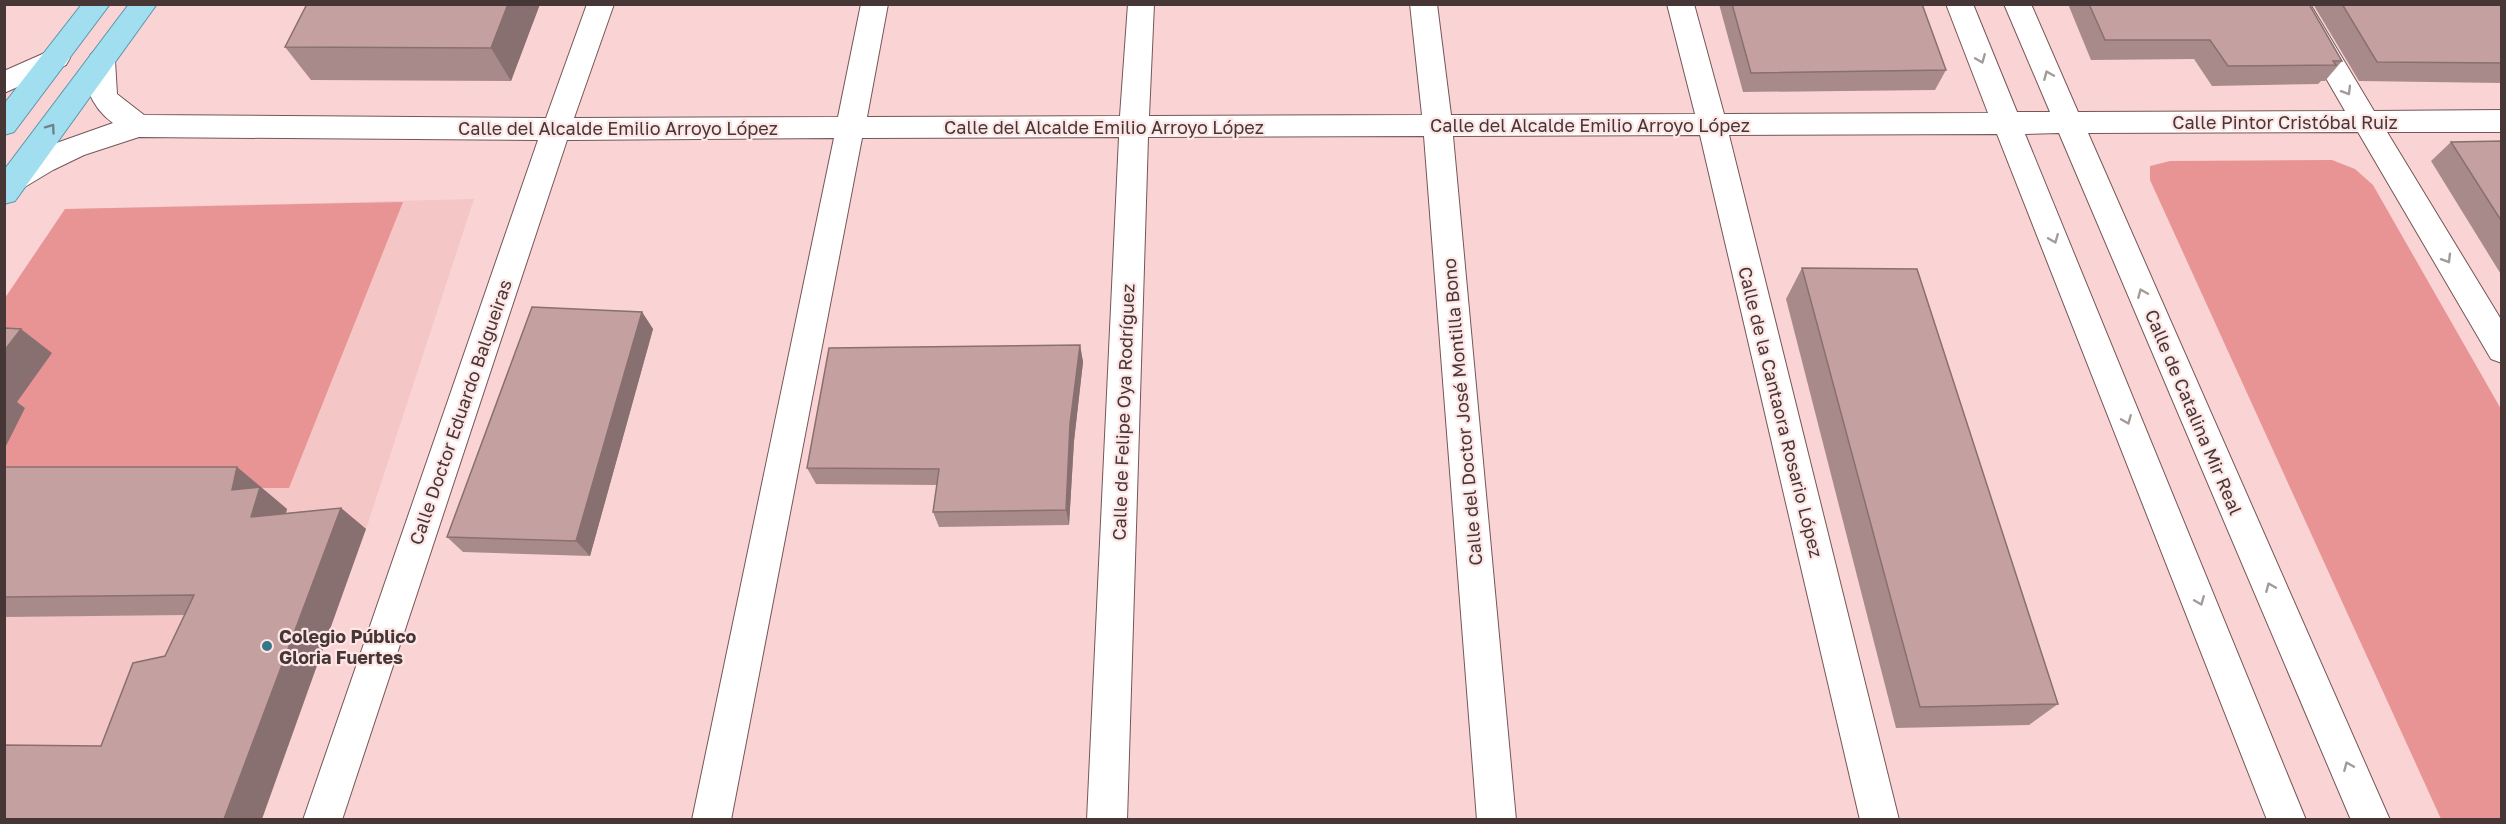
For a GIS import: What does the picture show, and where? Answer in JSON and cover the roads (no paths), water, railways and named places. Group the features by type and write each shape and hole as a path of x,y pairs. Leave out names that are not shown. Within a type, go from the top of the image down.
{"main road":[{"path":"4,125 97,4"},
{"path":"9,187 144,4"}],"street":[{"name":"Calle Doctor Eduardo Balgueiras","path":"322,819 556,129 601,4"},
{"path":"711,819 875,4"},
{"name":"Calle de Felipe Oya Rodríguez","path":"1107,819 1134,127 1141,4"},
{"name":"Calle del Doctor José Montilla Bono","path":"1423,4 1438,125 1497,819"},
{"name":"Calle de la Cantaora Rosario López","path":"1680,4 1712,124 1880,819"},
{"path":"1959,4 2288,819"},
{"name":"Calle de Catalina Mir Real","path":"2017,4 2371,819"},
{"path":"2296,4 2502,350"},
{"path":"4,83 56,58"},
{"path":"101,61 99,83 108,106 139,126"},
{"name":"Calle Pintor Cristóbal Ruiz","path":"2068,123 2502,121"},
{"name":"Calle del Alcalde Emilio Arroyo López","path":"9,187 38,164 72,147 102,135 139,126 556,129 2068,123"}],"place":[{"name":"Colegio Público Gloria Fuertes","path":"267,646"}]}
